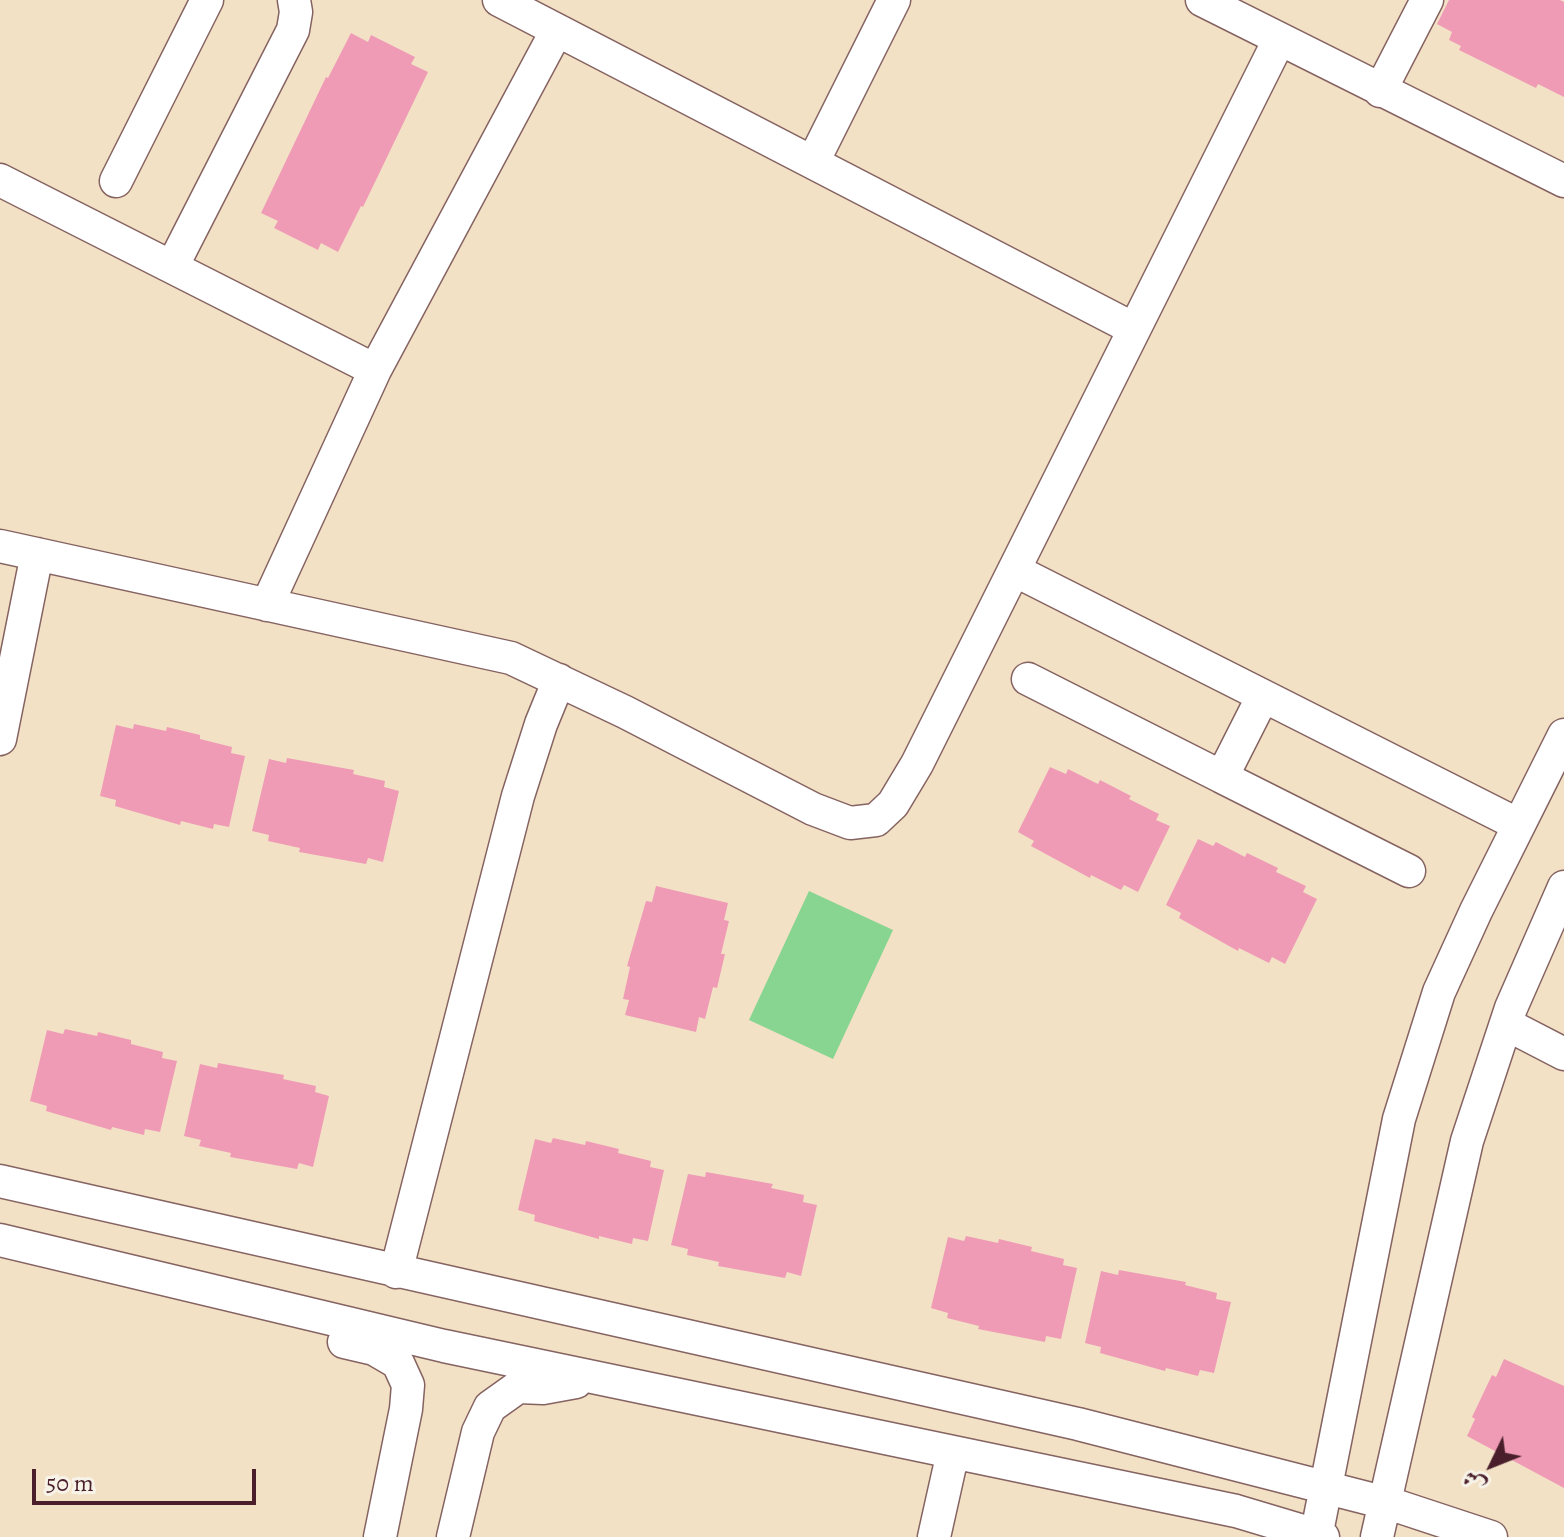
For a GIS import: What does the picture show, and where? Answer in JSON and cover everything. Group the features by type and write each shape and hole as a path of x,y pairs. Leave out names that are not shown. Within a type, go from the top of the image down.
{"street":[{"path":"116,181 207,0"},
{"path":"172,267 293,30 296,22 294,0"},
{"path":"499,0 1134,329"},
{"path":"813,162 894,0"},
{"path":"1202,0 1564,181"},
{"path":"1380,91 1427,0"},
{"path":"267,605 375,370 557,30"},
{"path":"0,546 511,658 813,809 850,823 876,820 893,804 917,764 1279,40"},
{"path":"0,180 375,370"},
{"path":"0,739 37,554"},
{"path":"1014,570 1519,825"},
{"path":"1028,679 1409,871"},
{"path":"396,1272 518,796 559,680"},
{"path":"1222,777 1263,696"},
{"path":"0,1240 444,1346 1236,1511 1318,1536 1325,1487 1399,1119 1439,992 1564,735"},
{"path":"1377,1537 1467,1141 1506,1024 1564,887"},
{"path":"1506,1024 1564,1054"},
{"path":"0,1181 1078,1424 1384,1502 1491,1537"},
{"path":"267,1304 310,1333 374,1349 398,1363 408,1385 406,1409 380,1537"},
{"path":"453,1537 478,1432 490,1407 518,1387 543,1388 599,1378"},
{"path":"934,1537 953,1452"}],"green space":[{"path":"809,891 893,930 833,1059 749,1020"}],"building":[{"path":"1449,0 1564,2 1564,97 1538,84 1536,88 1459,50 1461,46 1449,40 1452,32 1437,24"},
{"path":"351,33 368,42 371,35 415,57 411,64 428,72 338,252 321,243 318,250 274,228 278,221 261,213 326,77"},
{"path":"134,724 166,731 167,727 200,735 200,739 232,747 231,753 245,756 229,827 214,824 213,829 181,821 180,825 115,806 116,800 100,796 116,725 133,729"},
{"path":"287,758 354,770 353,774 385,781 384,787 399,791 383,862 368,858 366,864 299,852 300,848 268,841 269,835 252,831 269,759 286,763"},
{"path":"1050,767 1066,774 1068,769 1098,784 1100,780 1159,814 1156,820 1170,826 1138,892 1124,885 1121,890 1091,875 1090,878 1031,846 1034,841 1018,832"},
{"path":"1198,839 1213,846 1216,842 1245,857 1247,853 1278,868 1276,872 1306,886 1303,892 1317,899 1285,964 1272,957 1269,963 1239,948 1238,951 1179,918 1181,913 1166,905"},
{"path":"656,886 728,903 724,920 729,921 721,954 725,954 717,988 713,987 705,1019 699,1017 696,1032 625,1015 629,1000 623,999 630,967 627,966 646,901 652,902"},
{"path":"65,1029 97,1036 98,1032 131,1040 131,1044 163,1052 162,1058 177,1061 160,1132 145,1129 144,1135 112,1127 111,1130 46,1111 47,1106 30,1101 47,1030 63,1034"},
{"path":"218,1063 284,1075 283,1079 316,1086 315,1092 329,1096 313,1167 299,1163 297,1169 230,1157 231,1153 199,1146 201,1140 184,1136 200,1064 217,1068"},
{"path":"553,1138 585,1145 586,1141 619,1149 618,1153 651,1161 650,1167 664,1170 648,1241 633,1238 632,1244 599,1236 599,1239 534,1221 535,1215 518,1210 535,1139 551,1143"},
{"path":"706,1172 773,1184 771,1188 804,1195 803,1202 817,1205 801,1276 787,1272 785,1278 718,1266 719,1262 687,1255 688,1249 671,1245 688,1174 705,1177"},
{"path":"966,1236 998,1243 999,1239 1032,1247 1031,1251 1064,1259 1063,1265 1077,1268 1061,1339 1046,1336 1045,1342 978,1329 979,1326 947,1318 948,1313 931,1308 948,1237 964,1241"},
{"path":"1119,1270 1186,1282 1185,1285 1217,1293 1216,1299 1231,1302 1214,1373 1200,1370 1198,1376 1166,1368 1165,1371 1100,1353 1101,1347 1085,1343 1101,1271 1118,1275"},
{"path":"1504,1359 1564,1386 1564,1488 1467,1436 1475,1419 1472,1417 1492,1375 1496,1377"}]}
